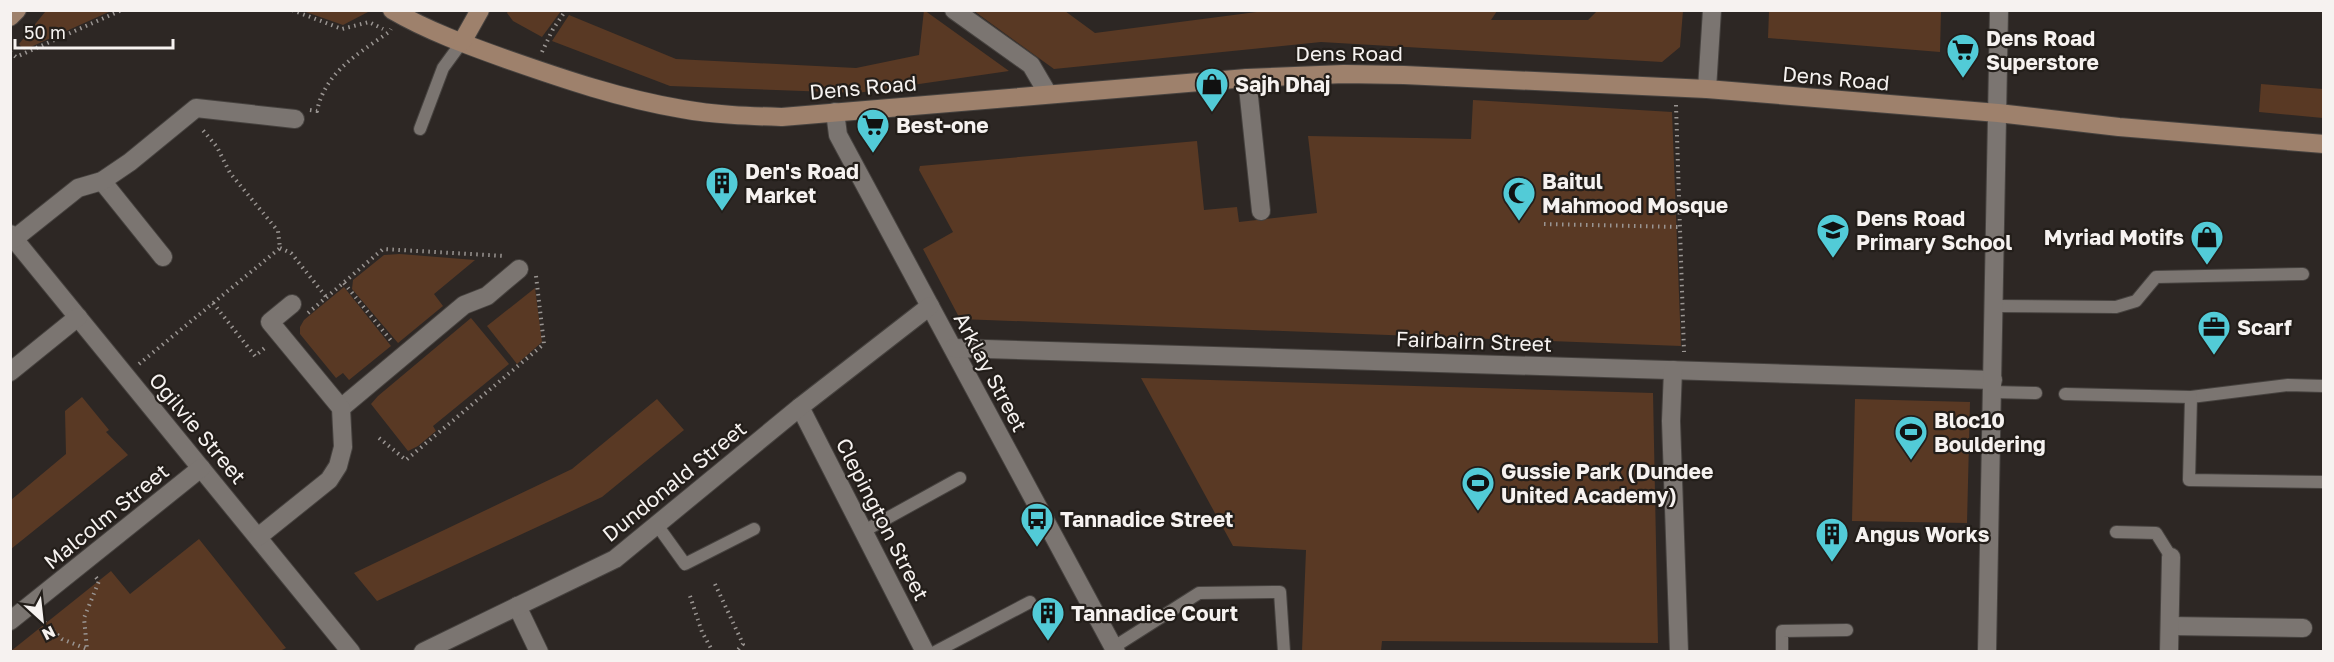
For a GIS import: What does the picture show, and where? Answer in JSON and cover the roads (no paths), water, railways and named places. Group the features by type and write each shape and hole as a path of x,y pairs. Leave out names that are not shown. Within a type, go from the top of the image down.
{"main road":[{"path":"10,17 17,10"},
{"path":"462,42 480,10"},
{"name":"Dens Road","path":"395,12 462,42 577,82 682,109 732,115 782,117 1247,78 1344,74 1404,75 1676,87 1998,113 2119,127 2324,144"}],"street":[{"path":"954,10 1031,65 1048,94"},
{"path":"1707,90 1712,10"},
{"path":"1987,651 1999,10"},
{"path":"1247,78 1261,211"},
{"path":"13,236 78,188 102,181 130,162 196,108 296,119"},
{"name":"Arklay Street","path":"835,112 838,135 1115,649"},
{"path":"102,181 163,256"},
{"name":"Ogilvie Street","path":"13,236 351,651"},
{"path":"341,408 465,305 487,296 519,269"},
{"path":"258,537 329,480 338,466 343,447 341,408 270,322 292,304"},
{"name":"Dundonald Street","path":"423,651 615,559 800,407 930,306"},
{"path":"10,372 78,317"},
{"name":"Fairbairn Street","path":"953,348 1679,370 1993,386"},
{"path":"1679,370 1671,422 1679,651"},
{"name":"Clepington Street","path":"800,407 925,651"},
{"name":"Malcolm Street","path":"10,621 201,468"},
{"path":"2169,651 2171,557"},
{"path":"517,606 539,651"},
{"path":"2170,626 2303,628"}],"lane":[{"path":"420,129 443,68 462,42"},
{"path":"1994,306 2116,307 2136,301 2156,277 2303,274"},
{"path":"2065,394 2191,397 2288,385 2324,386"},
{"path":"1993,386 2036,393"},
{"path":"2191,397 2189,480 2324,482"},
{"path":"864,531 960,478"},
{"path":"657,525 685,564 754,529"},
{"path":"2116,532 2156,533 2171,557"},
{"path":"1115,649 1198,593 1280,592 1284,651"},
{"path":"935,651 1030,602"},
{"path":"1782,651 1782,632 1847,630"}],"place":[{"name":"Dens Road Superstore","path":"1963,79"},
{"name":"Sajh Dhaj","path":"1212,113"},
{"name":"Best-one","path":"873,154"},
{"name":"Den's Road Market","path":"722,212"},
{"name":"Baitul Mahmood Mosque","path":"1519,222"},
{"name":"Dens Road Primary School","path":"1833,259"},
{"name":"Myriad Motifs","path":"2207,266"},
{"name":"Scarf","path":"2214,356"},
{"name":"Bloc10 Bouldering","path":"1911,461"},
{"name":"Gussie Park (Dundee United Academy)","path":"1478,512"},
{"name":"Tannadice Street","path":"1037,548"},
{"name":"Angus Works","path":"1832,563"},
{"name":"Tannadice Court","path":"1048,642"}]}
